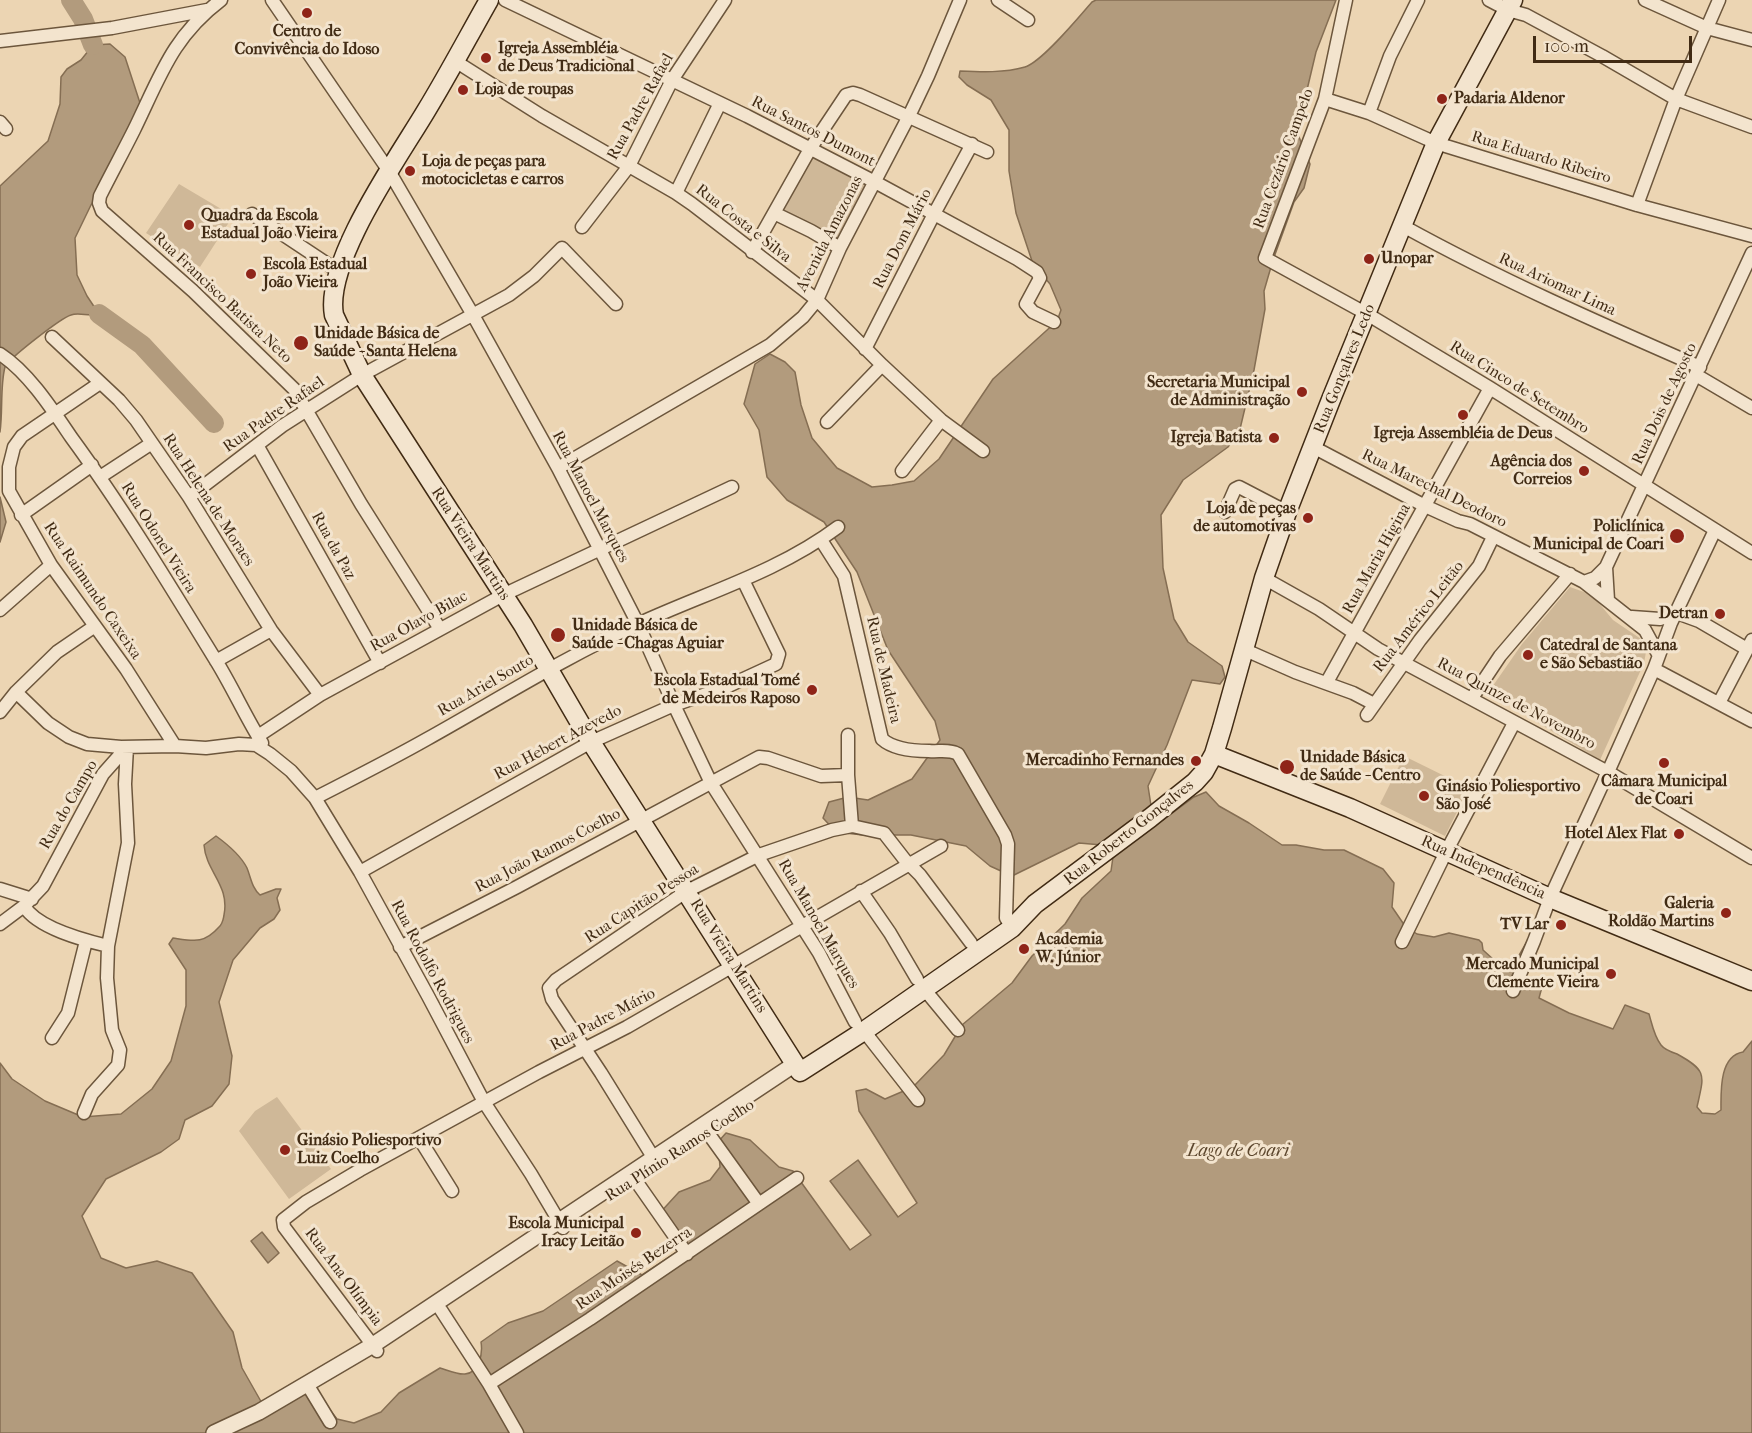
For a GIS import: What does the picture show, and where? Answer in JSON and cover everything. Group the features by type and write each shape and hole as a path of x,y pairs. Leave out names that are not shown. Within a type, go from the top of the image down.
{"main road":[{"name":"Rua Vieira Martins","path":"489,0 389,171 349,245 338,272 333,294 334,315 362,375 503,595 591,742 798,1068"},
{"name":"Rua Gonçalves Ledo","path":"1214,754 1264,578 1287,512 1436,143 1510,5"},
{"name":"Rua Roberto Gonçalves","path":"1009,923 1109,850 1195,782 1204,772 1214,754"},
{"name":"Rua Independência","path":"1214,754 1350,808 1550,898 1752,981"},
{"name":"Rua Plínio Ramos Coelho","path":"921,985 971,943 1009,923"},
{"name":"Rua Plínio Ramos Coelho","path":"798,1068 1009,923"}],"street":[{"name":"Rua Francisco Batista Neto","path":"221,0 207,10 170,54 100,196 99,203 102,211 194,291 294,389 361,504 440,629"},
{"name":"Rua Manoel Marques","path":"272,0 389,171 473,315 558,468 638,624 711,783 802,925 860,1027 918,1100"},
{"name":"Rua Santos Dumont","path":"506,0 720,103 875,182 1037,272 1040,278 1026,304 1034,312 1054,322"},
{"name":"Rua Padre Rafael","path":"582,227 628,166 672,80 725,0"},
{"name":"Avenida Amazonas","path":"558,468 770,345 802,317 817,300 840,248 909,116 960,0"},
{"path":"998,0 1028,20"},
{"name":"Rua Cezário Campelo","path":"1265,258 1325,99 1346,0"},
{"path":"1369,113 1390,56 1418,0"},
{"path":"1489,0 1510,5 1676,99 1752,127"},
{"path":"1645,0 1707,28 1752,40"},
{"path":"1637,205 1676,99 1719,0"},
{"path":"0,41 112,28 207,10"},
{"name":"Rua Costa e Silva","path":"455,61 542,116 676,193 817,300 865,349 941,420 983,451"},
{"path":"752,252 810,149 844,98 853,93 987,152"},
{"name":"Rua Eduardo Ribeiro","path":"1325,99 1369,113 1436,143 1637,205 1752,236"},
{"path":"676,193 720,103"},
{"name":"Rua Dom Mário","path":"865,349 972,144"},
{"path":"774,213 840,248"},
{"path":"252,214 338,272"},
{"name":"Rua Ariomar Lima","path":"1402,226 1458,256 1698,371 1752,408"},
{"name":"Rua Padre Rafael","path":"189,497 282,426 362,375 503,299 522,286 562,248 616,304"},
{"name":"Rua Dois de Agosto","path":"1584,582 1595,578 1606,567 1752,253"},
{"name":"Rua Cinco de Setembro","path":"1265,258 1367,314 1490,388 1752,553"},
{"name":"Rua Helena de Moraes","path":"52,337 119,400 152,443 189,497 271,630 320,695"},
{"name":"Rua Odonel Vieira","path":"0,354 14,363 55,413 100,477 216,661 257,740"},
{"path":"827,422 882,365"},
{"name":"Rua Raimundo Caxeixa","path":"100,383 22,436 14,447 9,467 9,491 51,565 126,669 175,746"},
{"name":"Rua Maria Higina","path":"1327,682 1490,388"},
{"path":"902,471 941,420"},
{"path":"100,477 152,443"},
{"name":"Rua da Paz","path":"257,445 380,663"},
{"name":"Rua Marechal Deodoro","path":"1313,447 1425,506 1470,524 1584,582 1645,630 1658,654"},
{"path":"21,515 92,465"},
{"name":"Rua Olavo Bilac","path":"257,740 320,695 503,595 732,487"},
{"path":"1225,512 1235,489 1239,487 1287,512"},
{"name":"Rua Ariel Souto","path":"315,798 426,740 548,669 638,624 743,580 820,540 838,527"},
{"path":"1513,991 1550,898 1714,530"},
{"name":"Rua Américo Leitão","path":"1327,682 1353,693 1370,709 1403,662 1479,566 1493,537"},
{"name":"Rua de Madeira","path":"820,540 844,576 882,739 898,747 926,752 953,751 958,754 1005,835 1008,844 1009,923"},
{"path":"0,610 51,565"},
{"name":"Rua Dois de Agosto","path":"1606,567 1608,600"},
{"path":"1472,699 1500,656 1570,574"},
{"name":"Rua Quinze de Novembro","path":"1264,578 1319,609 1403,662 1608,772 1752,858"},
{"name":"Rua Hebert Azevedo","path":"360,872 591,742 674,705 724,688 776,664 779,654 743,580"},
{"path":"1630,617 1646,620 1660,619 1677,613 1750,645 1719,703"},
{"path":"0,712 16,692 57,651 95,626"},
{"path":"216,661 271,630"},
{"path":"1243,649 1295,672 1327,682"},
{"path":"1654,669 1752,721"},
{"path":"16,692 48,723 69,737 87,744 206,748 257,740"},
{"path":"1402,942 1446,852 1514,723"},
{"path":"848,735 852,826 884,833 920,875 971,943"},
{"name":"Rua Rodolfo Rodrigues","path":"257,740 291,771 315,798 360,872 484,1102 560,1224"},
{"name":"Rua do Campo","path":"0,924 28,903 43,886 102,774 126,747"},
{"name":"Rua do Campo","path":"84,1113 92,1094 118,1065 121,1058 112,1030 107,978 108,946 128,843 126,747"},
{"name":"Rua João Ramos Coelho","path":"400,947 759,757 821,776 848,775"},
{"name":"Rua Capitão Pessoa","path":"585,1049 549,993 551,984 687,891 759,855 832,830 852,826"},
{"name":"Rua Padre Mário","path":"283,1223 306,1202 734,966 941,846"},
{"path":"0,890 28,903 34,919 86,941 108,946"},
{"path":"861,891 890,933 921,985 958,1030"},
{"path":"52,1038 68,1013 86,941"},
{"path":"585,1049 653,1157"},
{"name":"Rua Plínio Ramos Coelho","path":"375,1348 560,1224 636,1180 708,1133 798,1068"},
{"name":"Rua Plínio Ramos Coelho","path":"214,1433 259,1412 342,1363 375,1348 441,1310 653,1157 798,1068"},
{"path":"708,1133 759,1204"},
{"path":"419,1138 452,1191"},
{"name":"Rua Moisés Bezerra","path":"489,1383 590,1319 797,1178"},
{"path":"636,1180 687,1254"},
{"name":"Rua Ana Olímpia","path":"283,1223 375,1348"},
{"path":"441,1310 489,1383 517,1433"},
{"path":"307,1384 330,1422"}],"shaded area":[{"path":"812,154 870,185 839,243 777,212"},
{"name":"Quadra da Escola Estadual João Vieira","path":"179,184 233,216 200,267 146,233"},
{"path":"1570,587 1584,592 1598,602 1613,620 1641,639 1646,652 1644,663 1600,760 1535,721 1537,715 1490,690 1522,644"},
{"name":"Ginásio Poliesportivo São José","path":"1404,756 1469,788 1445,836 1380,804"},
{"name":"Ginásio Poliesportivo Luiz Coelho","path":"277,1097 331,1169 289,1199 239,1131 255,1111"}],"water":[{"name":"Lago de Coari","path":"1096,0 1336,0 1316,52 1297,132 1310,164 1304,188 1294,202 1264,291 1265,309 1240,429 1228,447 1183,480 1161,515 1163,568 1174,619 1188,642 1222,666 1225,677 1220,684 1192,680 1167,745 1148,786 1152,812 1163,820 1194,797 1206,792 1219,806 1282,845 1344,850 1383,869 1394,883 1392,907 1405,926 1417,934 1434,937 1449,933 1479,940 1483,950 1494,960 1507,966 1514,964 1526,943 1532,944 1524,977 1542,987 1539,998 1569,1013 1613,1029 1625,1005 1649,1014 1661,1045 1699,1070 1702,1081 1697,1107 1702,1113 1715,1114 1721,1110 1725,1067 1729,1060 1743,1052 1752,1041 1752,1433 0,1433 0,1063 12,1079 45,1101 83,1117 121,1114 152,1089 171,1061 186,1006 186,970 169,944 173,938 203,939 214,932 223,920 224,895 209,863 204,845 216,836 241,859 247,868 253,886 260,895 281,889 277,898 280,910 274,919 260,928 233,960 219,1002 232,1056 229,1084 212,1106 185,1120 179,1139 161,1152 106,1179 82,1216 101,1258 126,1268 157,1261 192,1273 233,1332 242,1368 263,1405 295,1387 316,1392 337,1419 354,1423 381,1412 399,1393 440,1368 459,1374 470,1373 479,1362 481,1342 508,1323 543,1311 617,1261 642,1275 680,1250 657,1216 679,1192 710,1180 720,1167 718,1142 726,1133 750,1140 779,1167 793,1171 850,1250 871,1235 830,1181 858,1160 898,1217 917,1203 859,1111 856,1091 866,1089 885,1099 913,1087 944,1055 962,1025 1012,983 1032,956 1065,924 1082,898 1111,871 1113,857 1102,845 1079,843 1012,876 990,866 966,846 911,835 863,835 836,832 823,818 829,802 848,797 868,800 912,779 940,740 935,721 888,650 857,572 824,522 787,500 767,477 759,430 744,404 755,364 770,354 785,362 795,372 801,405 812,438 837,468 872,487 914,481 939,459 993,379 1057,321 1061,310 1050,284 1033,264 1016,213 1009,171 1009,130 991,100 967,85 959,77 960,71 1001,71 1025,67 1041,57"},
{"path":"110,44 125,57 140,103 138,128 118,170 91,205 75,238 77,275 99,314 74,314 65,318 35,339 8,363 5,367 3,382 0,432 0,186 48,141 60,104 61,77 67,69 81,60 93,45"},
{"path":"0,497 6,522 0,542"},
{"path":"262,1232 279,1253 268,1263 251,1241"}],"waterway":[{"path":"71,0 83,19 93,45"},
{"path":"99,314 142,345 214,423"}],"place":[{"name":"Centro de Convivência do Idoso","path":"307,13"},
{"name":"Igreja Assembléia de Deus Tradicional","path":"486,58"},
{"name":"Loja de roupas","path":"463,90"},
{"name":"Padaria Aldenor","path":"1442,99"},
{"name":"Loja de peças para motocicletas e carros","path":"410,171"},
{"name":"Quadra da Escola Estadual João Vieira","path":"189,225"},
{"name":"Unopar","path":"1369,259"},
{"name":"Escola Estadual João Vieira","path":"251,274"},
{"name":"Unidade Básica de Saúde - Santa Helena","path":"301,343"},
{"name":"Secretaria Municipal de Administração","path":"1302,392"},
{"name":"Igreja Assembléia de Deus","path":"1463,415"},
{"name":"Igreja Batista","path":"1274,438"},
{"name":"Agência dos Correios","path":"1584,471"},
{"name":"Loja de peças de automotivas","path":"1308,518"},
{"name":"Policlínica Municipal de Coari","path":"1677,536"},
{"name":"Detran","path":"1720,614"},
{"name":"Unidade Básica de Saúde - Chagas Aguiar","path":"558,635"},
{"name":"Catedral de Santana e São Sebastião","path":"1528,655"},
{"name":"Escola Estadual Tomé de Medeiros Raposo","path":"812,690"},
{"name":"Mercadinho Fernandes","path":"1196,761"},
{"name":"Câmara Municipal de Coari","path":"1664,763"},
{"name":"Unidade Básica de Saúde - Centro","path":"1287,767"},
{"name":"Ginásio Poliesportivo São José","path":"1424,796"},
{"name":"Hotel Alex Flat","path":"1679,834"},
{"name":"Galeria Roldão Martins","path":"1726,913"},
{"name":"TV Lar","path":"1561,925"},
{"name":"Academia W. Júnior","path":"1024,949"},
{"name":"Mercado Municipal Clemente Vieira","path":"1611,974"},
{"name":"Ginásio Poliesportivo Luiz Coelho","path":"285,1150"},
{"name":"Escola Municipal Iracy Leitão","path":"636,1233"}]}
